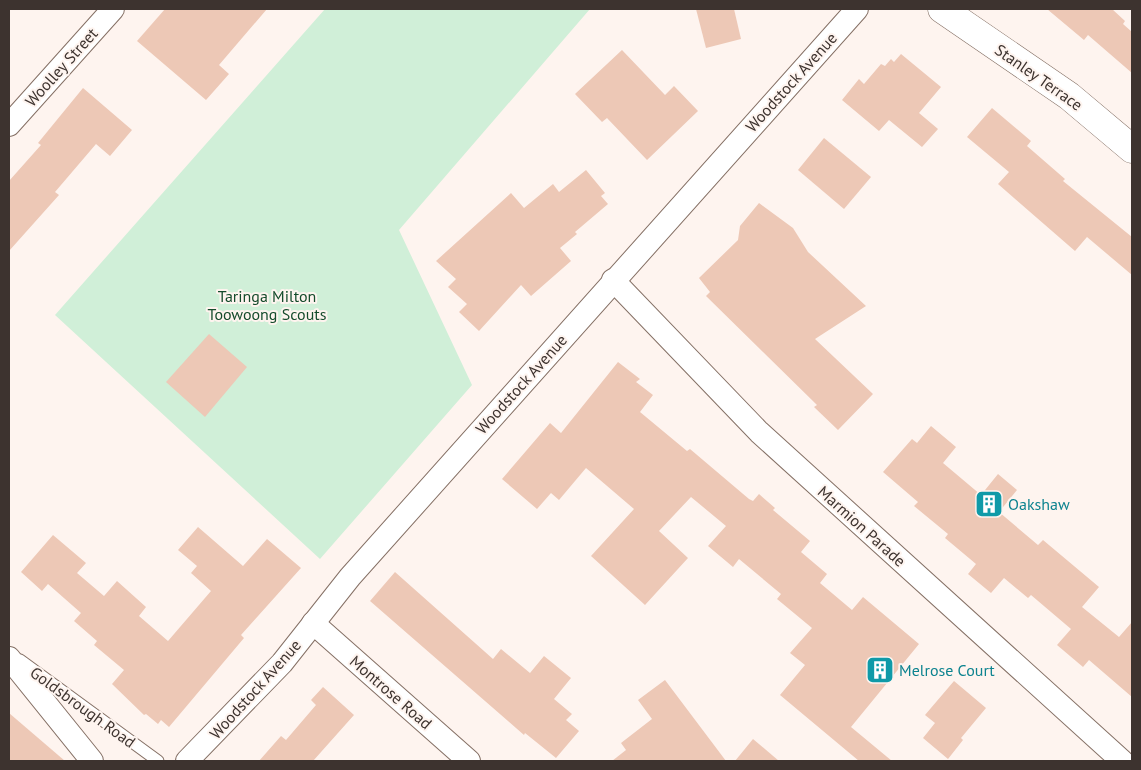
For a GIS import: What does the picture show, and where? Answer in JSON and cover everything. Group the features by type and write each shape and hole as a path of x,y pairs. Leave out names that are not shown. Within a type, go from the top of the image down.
{"street":[{"name":"Woolley Street","path":"9,125 113,9"},
{"name":"Woodstock Avenue","path":"187,761 282,664 350,577 613,280 857,9"},
{"name":"Stanley Terrace","path":"942,9 1069,96 1130,141"},
{"name":"Marmion Parade","path":"613,280 759,432 1044,693 1122,761"},
{"name":"Montrose Road","path":"313,623 469,761"},
{"name":"Goldsbrough Road","path":"9,658 92,761"}],"lane":[{"name":"Goldsbrough Road","path":"9,652 158,761"}],"green space":[{"name":"Taringa Milton Toowoong Scouts","path":"325,9 590,9 399,230 472,385 320,559 55,315"}],"building":[{"path":"165,9 267,9 219,65 229,74 206,100 137,41"},
{"path":"696,9 734,9 741,39 706,48"},
{"path":"1047,9 1112,9 1125,21 1123,24 1132,32 1132,73 1088,35 1084,40"},
{"path":"622,50 665,95 674,86 698,111 647,160 607,118 602,122 575,94"},
{"path":"901,54 941,87 919,113 938,129 922,147 889,120 879,131 842,100 859,79 864,84 881,64 885,66 891,59 894,62"},
{"path":"83,88 132,130 110,156 96,144 55,192 59,195 9,251 9,181 41,145 38,143"},
{"path":"992,108 1031,141 1027,146 1065,179 1063,181 1132,237 1132,275 1087,237 1075,251 998,184 1009,172 967,137"},
{"path":"824,138 871,177 844,209 798,170"},
{"path":"586,170 605,193 601,196 608,204 575,232 577,234 560,248 571,261 531,296 521,285 479,331 459,312 467,304 448,287 456,279 436,261 511,193 524,208 553,184 559,192"},
{"path":"759,203 793,228 808,252 866,306 815,339 873,394 838,430 814,407 817,405 706,296 710,292 699,278 738,240 740,226"},
{"name":"Taringa Milton Toowoong Scouts","path":"209,334 247,367 205,417 166,382"},
{"path":"618,362 640,379 636,382 653,395 640,412 687,451 690,449 749,499 753,501 759,494 775,508 773,510 810,541 801,552 827,574 820,583 852,610 863,597 919,644 851,727 892,761 859,761 780,695 805,665 790,653 812,628 777,599 781,594 739,559 733,567 708,546 726,526 691,497 659,531 688,558 645,605 591,556 634,509 586,468 559,500 551,493 537,509 502,479 550,423 561,433"},
{"path":"931,426 956,447 943,463 981,495 998,474 1017,490 999,512 1038,545 1043,540 1099,587 1082,607 1119,637 1132,622 1132,697 1089,660 1083,667 1057,645 1071,629 1031,595 1028,598 1004,578 991,593 968,574 976,564 945,538 948,534 914,506 918,502 883,472 912,439 917,443"},
{"path":"198,527 243,566 267,539 301,568 241,635 244,638 169,727 161,720 158,724 146,714 144,715 112,684 124,670 94,645 97,641 74,621 81,613 48,584 42,591 21,572 53,535 86,563 77,573 104,596 117,581 146,607 139,616 168,641 211,591 191,573 197,566 178,550"},
{"path":"395,572 493,659 501,649 530,673 544,656 571,678 554,699 572,714 566,720 579,731 556,758 525,733 524,735 370,601"},
{"path":"665,680 726,761 612,761 626,750 621,743 652,719 638,700"},
{"path":"954,681 986,708 961,738 963,740 948,759 923,738 935,723 925,715"},
{"path":"323,687 354,715 313,761 259,761 281,736 286,740 316,705 311,700"},
{"path":"9,713 65,761 9,761"},
{"path":"753,739 779,761 735,761"}],"place":[{"name":"Oakshaw","path":"989,504"},
{"name":"Melrose Court","path":"880,670"}]}
